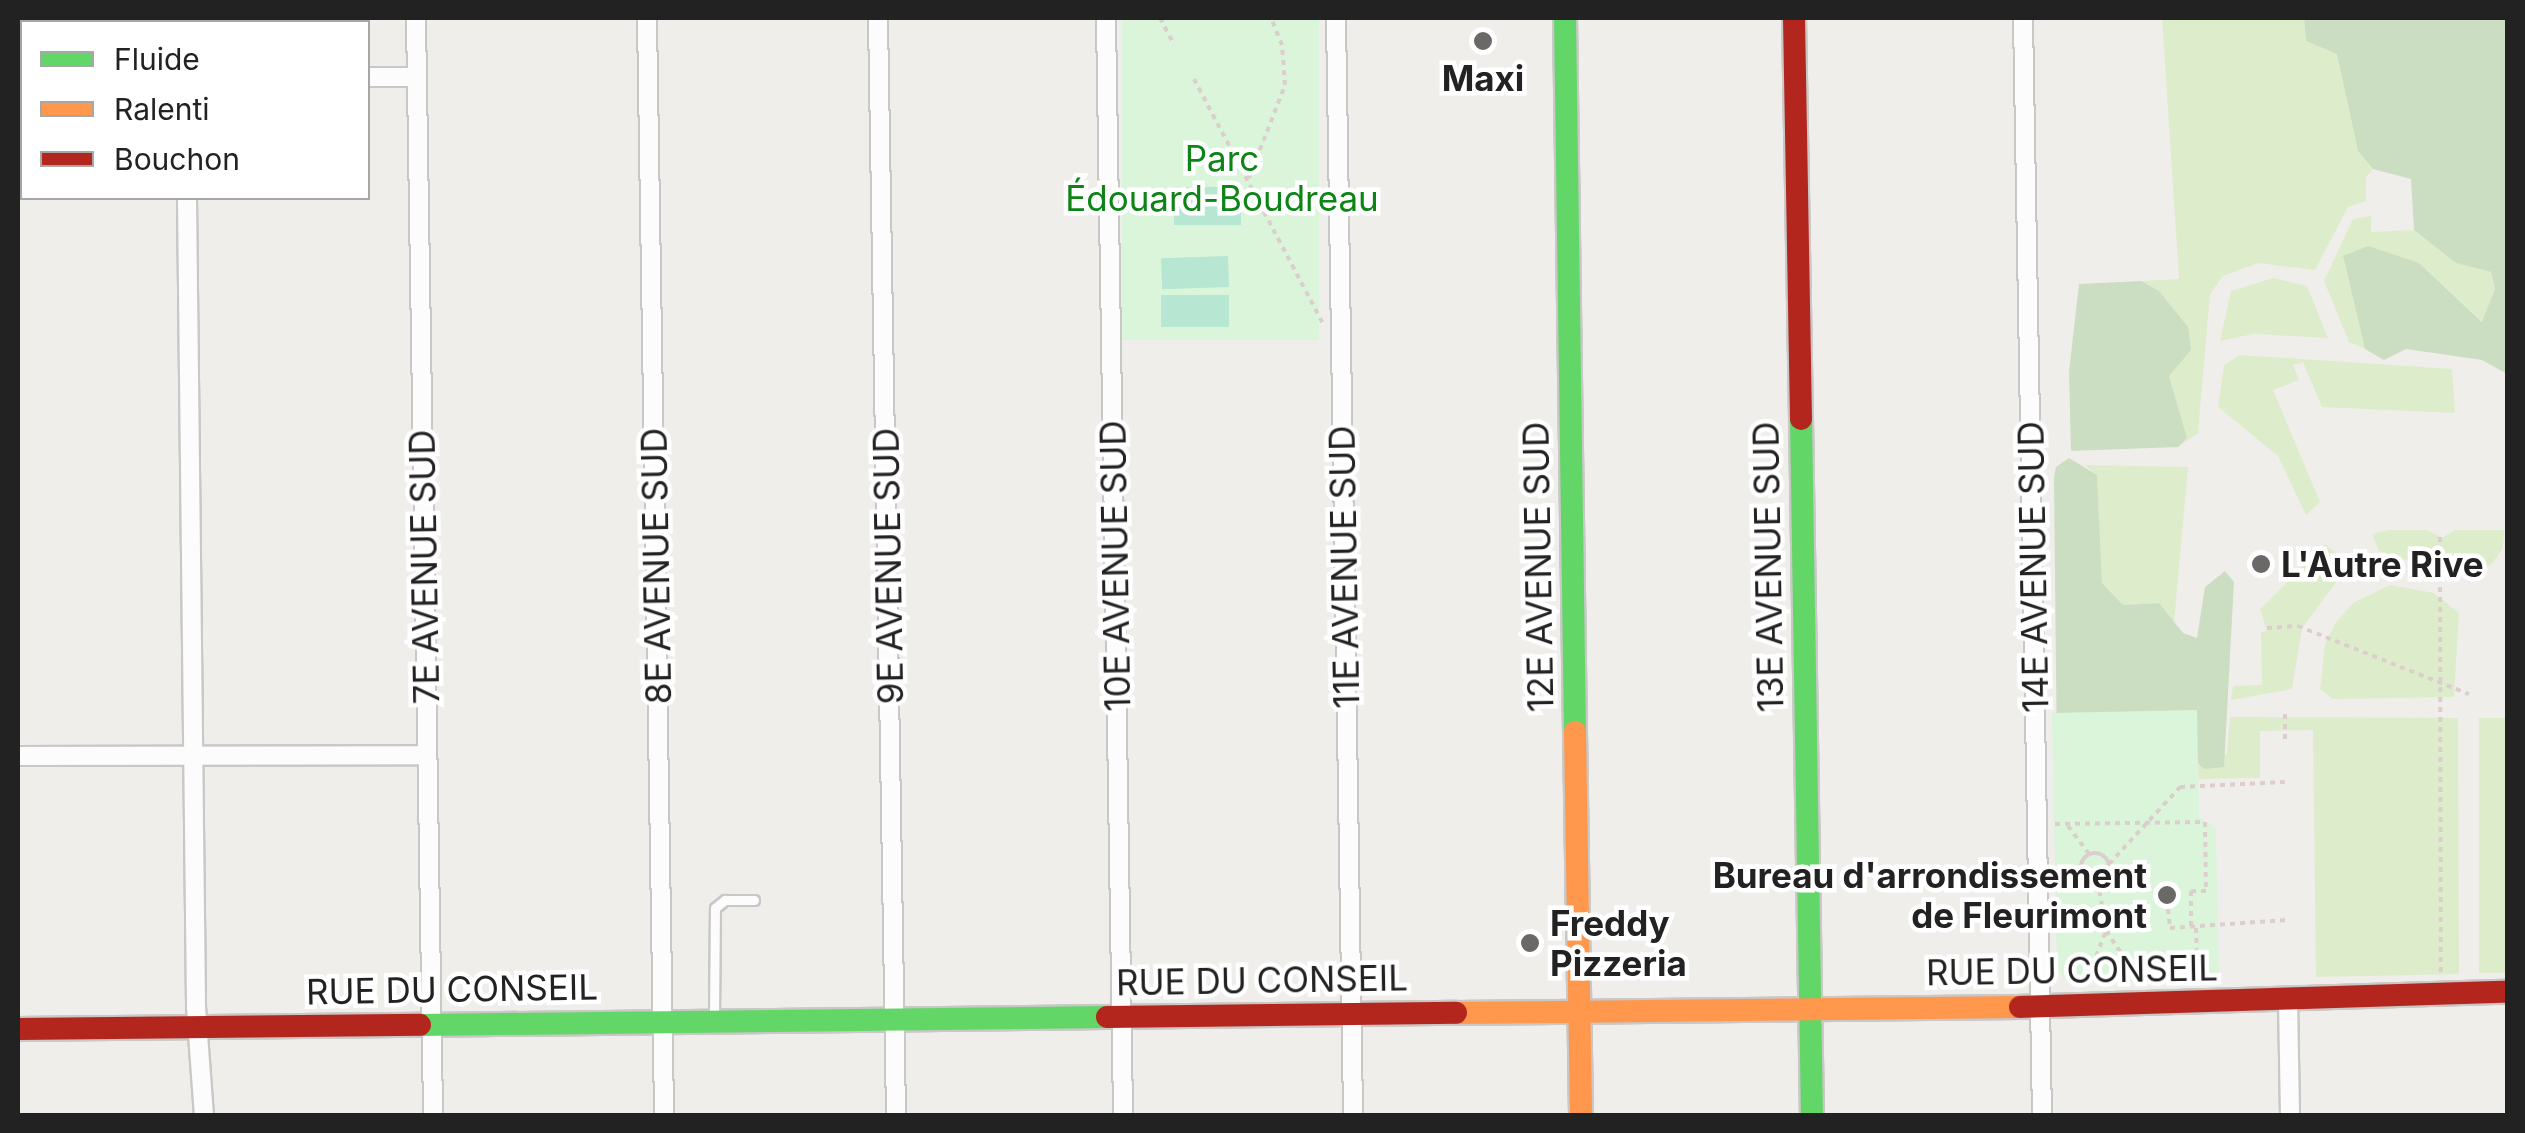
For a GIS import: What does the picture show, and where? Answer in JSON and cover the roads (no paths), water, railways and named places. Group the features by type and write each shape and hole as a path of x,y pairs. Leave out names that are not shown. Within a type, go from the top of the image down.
{"street":[{"name":"7E AVENUE SUD","path":"416,18 433,1116"},
{"name":"8E AVENUE SUD","path":"646,18 664,1116"},
{"name":"9E AVENUE SUD","path":"878,18 896,1116"},
{"name":"10E AVENUE SUD","path":"1106,18 1122,1116"},
{"name":"11E AVENUE SUD","path":"1336,18 1354,1116"},
{"name":"12E AVENUE SUD","path":"1565,18 1582,1116"},
{"name":"13E AVENUE SUD","path":"1794,18 1812,1116"},
{"name":"14E AVENUE SUD","path":"2023,18 2042,1116"},
{"path":"370,76 417,76"},
{"path":"187,200 199,1028 204,1116"},
{"path":"18,756 427,756"},
{"name":"RUE DU CONSEIL","path":"18,1028 2041,1007 2508,992"},
{"path":"2288,1000 2290,1116"}],"lane":[{"path":"714,1021 715,908 724,900 754,900"}],"place":[{"name":"Maxi","path":"1483,41"},
{"name":"L'Autre Rive","path":"2261,564"},
{"name":"Bureau d'arrondissement de Fleurimont","path":"2167,895"},
{"name":"Freddy Pizzeria","path":"1530,943"}],"park label":[{"name":"Parc Édouard-Boudreau","path":"1222,178"}]}
